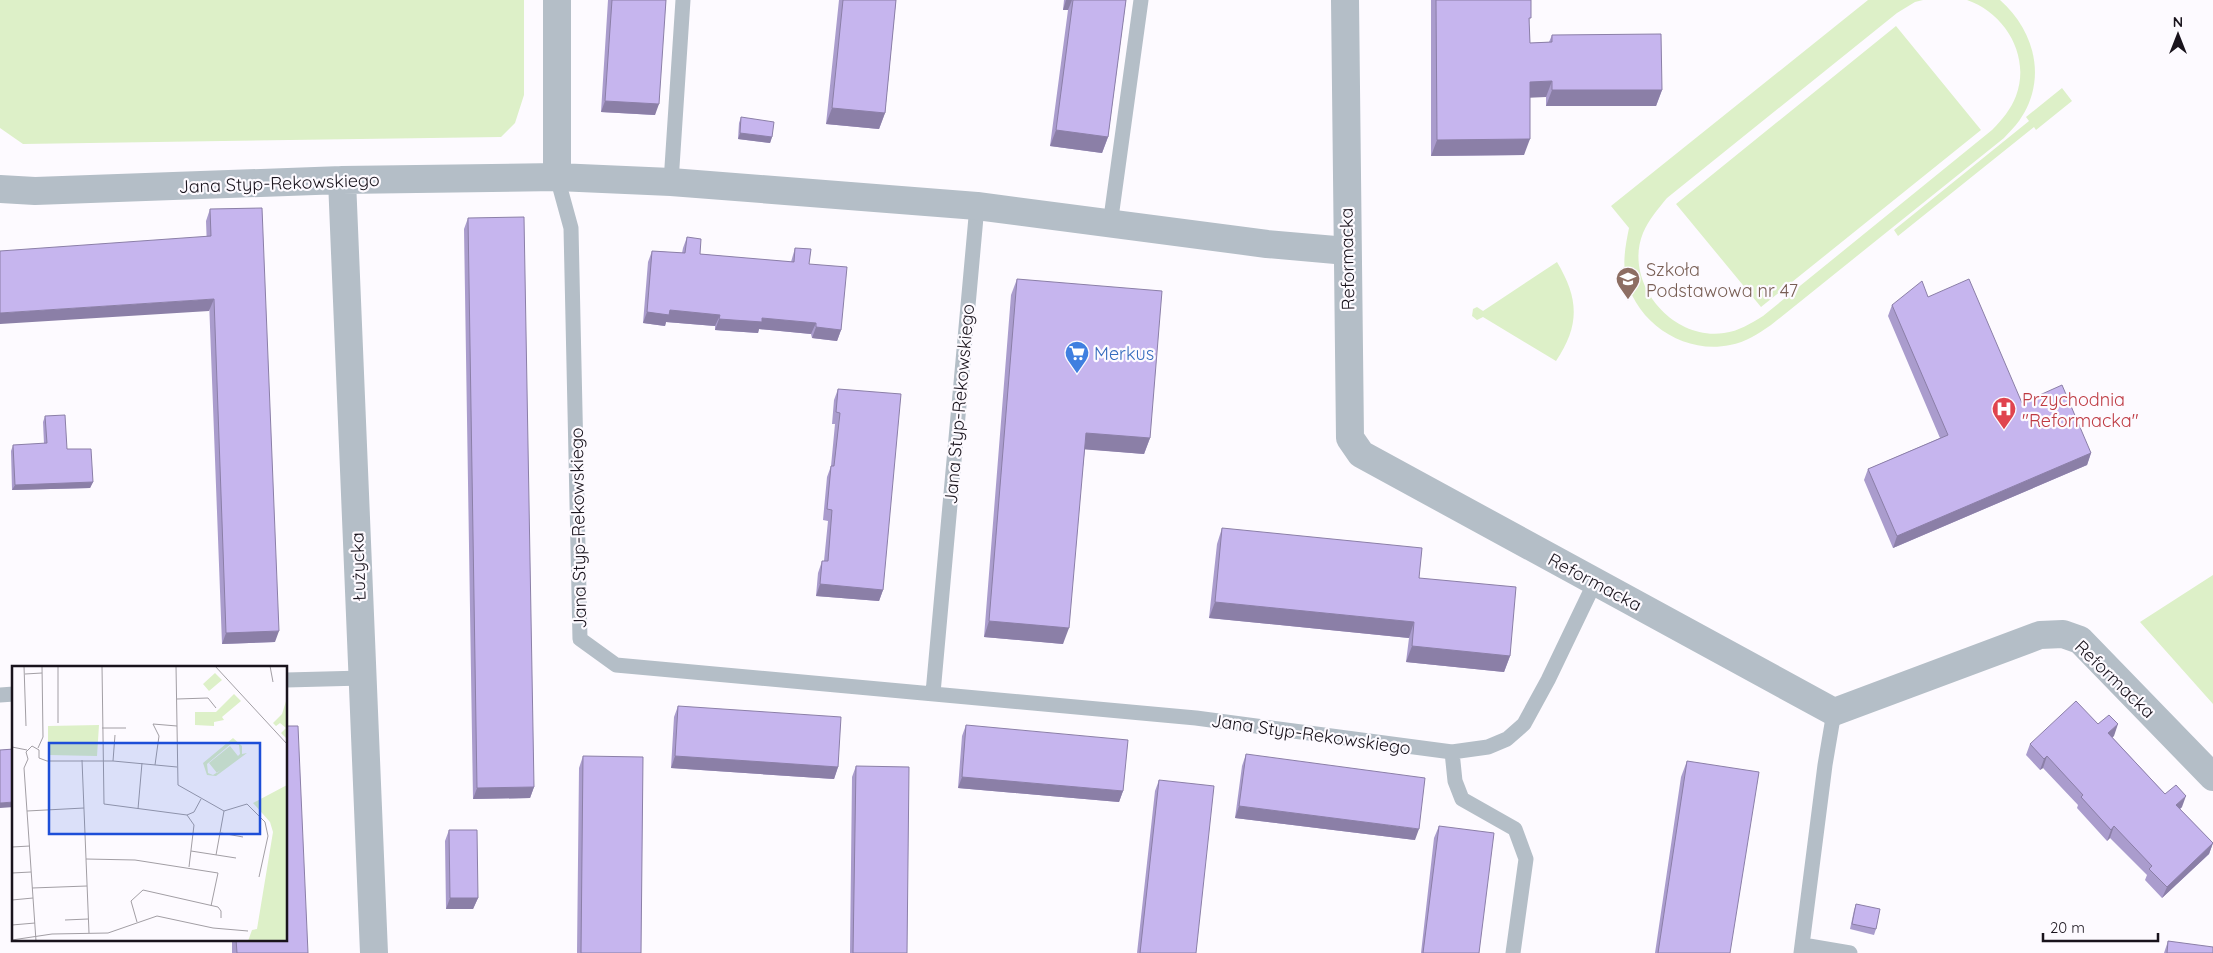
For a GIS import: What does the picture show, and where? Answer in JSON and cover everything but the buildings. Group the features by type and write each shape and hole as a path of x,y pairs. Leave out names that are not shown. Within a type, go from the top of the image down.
{"street":[{"path":"557,177 558,0"},
{"name":"Reformacka","path":"1345,0 1350,438 1361,454 1834,712 2040,636 2063,634 2080,640 2213,777"},
{"name":"Jana Styp-Rekowskiego","path":"0,189 35,191 342,180 557,177 671,182 977,206 1110,225 1267,244 1347,251"},
{"name":"Łużycka","path":"342,180 374,953"}],"lane":[{"path":"671,182 683,0"},
{"path":"1110,225 1141,0"},
{"name":"Jana Styp-Rekowskiego","path":"557,177 571,228 580,639 616,665 1196,718 1452,752 1494,744 1507,739 1524,724 1548,680 1595,582"},
{"name":"Jana Styp-Rekowskiego","path":"933,693 977,206"},
{"path":"288,680 363,678"},
{"path":"1834,712 1825,765 1802,949 1850,953"},
{"path":"1452,752 1455,781 1462,798 1516,829 1526,859 1512,953"}],"green space":[{"path":"0,0 524,0 524,95 515,123 501,137 23,144 0,128"},
{"path":"1868,0 1923,0 1915,2 1897,13 1667,198 1648,223 1643,233 1639,252 1640,270 1646,288 1656,304 1670,318 1687,328 1705,333 1729,332 1754,322 1996,126 2009,110 2016,96 2020,81 2017,51 2003,26 1993,15 1981,6 1967,0 2000,0 2022,26 2029,41 2034,57 2033,89 2028,105 2019,121 2004,138 1771,325 1747,340 1736,344 1712,347 1695,345 1663,331 1649,320 1638,306 1630,290 1624,262 1629,228 1611,206"},
{"path":"1896,26 1981,130 1761,307 1676,204"},
{"path":"2062,88 2072,101 2036,130 2034,127 1898,236 1894,230 2029,121 2026,117"},
{"path":"1557,262 1570,288 1574,312 1569,336 1556,361 1483,317 1477,320 1472,316 1473,309 1477,307 1483,311"},
{"path":"2213,575 2213,704 2140,622"}],"place":[{"name":"Szkoła Podstawowa nr 47","path":"1628,300"},
{"name":"Merkus","path":"1077,374"},
{"name":"Przychodnia \"Reformacka\"","path":"2004,430"}]}
